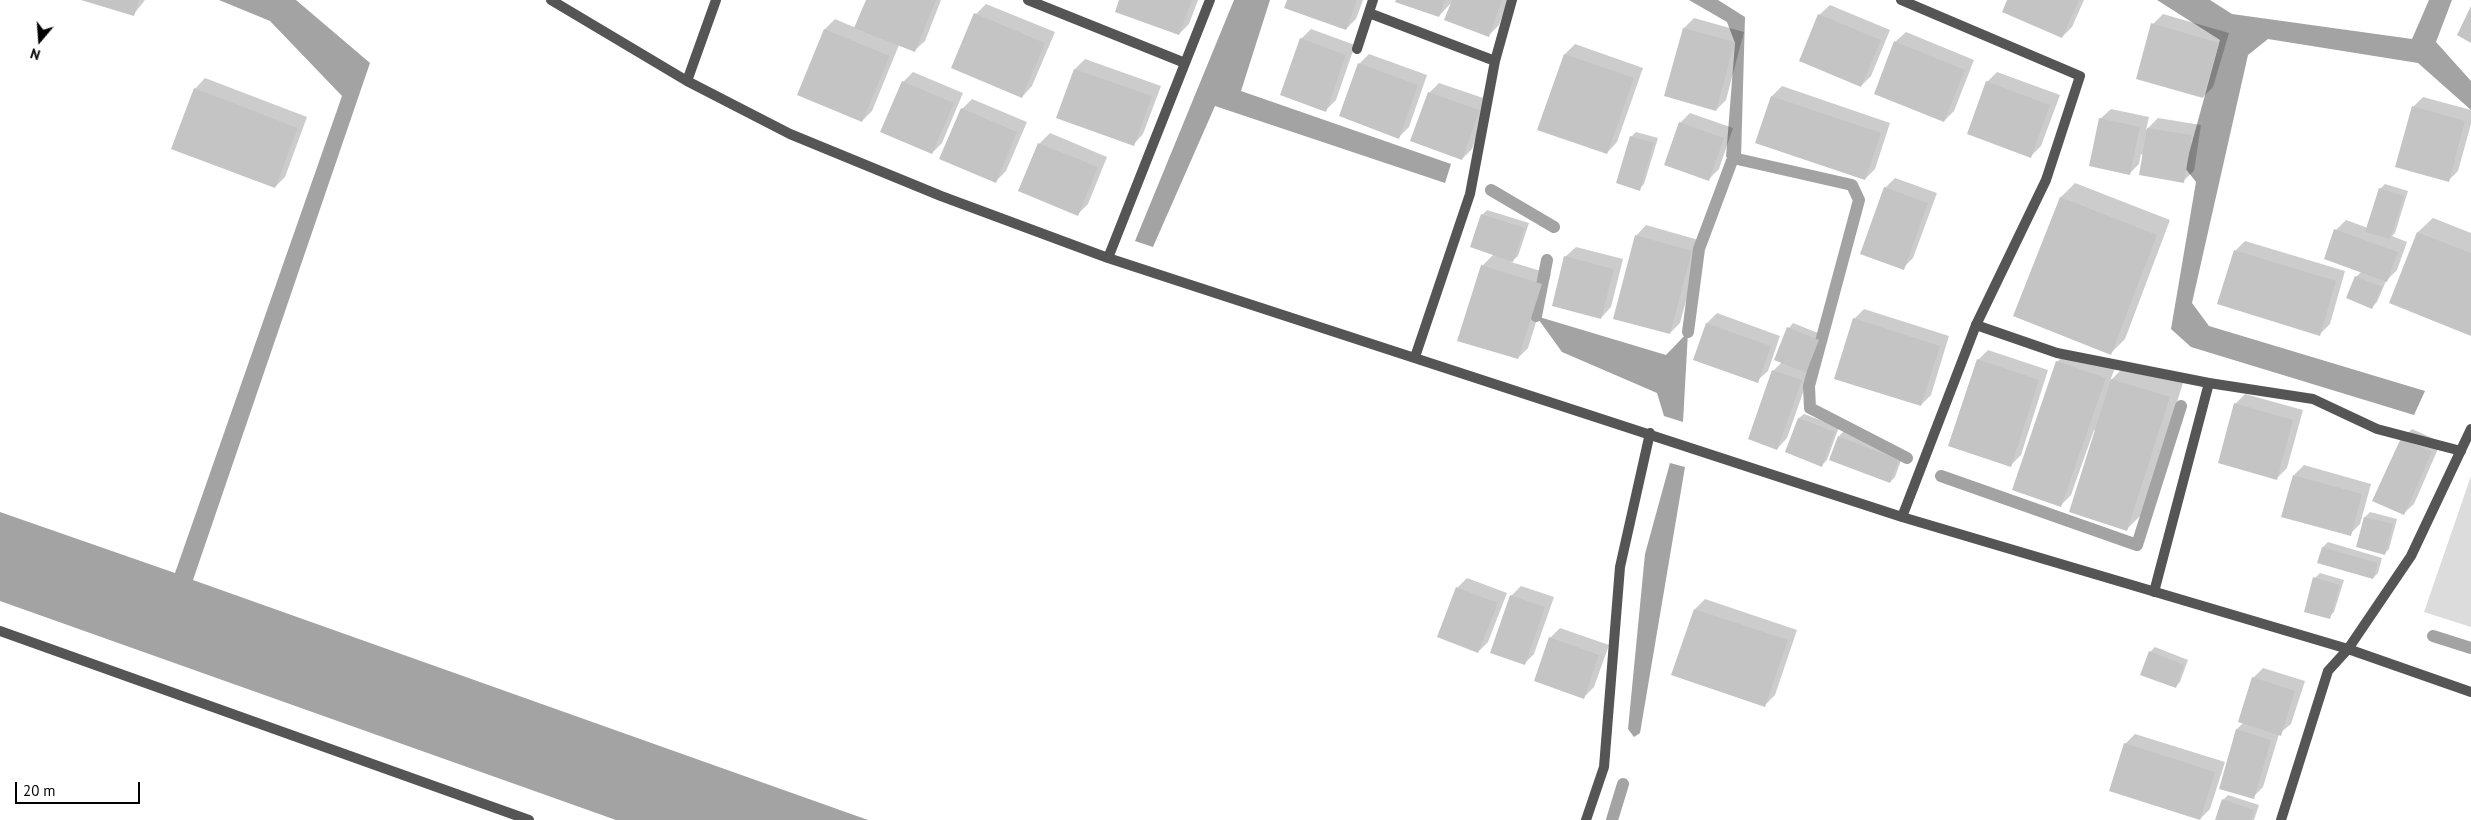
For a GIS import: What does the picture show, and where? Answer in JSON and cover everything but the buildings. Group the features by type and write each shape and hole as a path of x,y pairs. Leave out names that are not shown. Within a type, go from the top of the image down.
{"street":[{"path":"551,0 687,80 790,134 940,196 1108,258 1650,433 1902,517 2348,649 2471,692"},
{"path":"687,80 716,0"},
{"path":"1028,0 1185,63"},
{"path":"1108,258 1210,0"},
{"path":"1357,49 1373,0"},
{"path":"1415,357 1470,194 1495,61 1512,0"},
{"path":"1901,0 2080,76 2046,180 1976,325 1902,517"},
{"path":"1369,13 1495,61"},
{"path":"1976,325 2056,353 2209,383 2313,399 2377,429 2461,451"},
{"path":"2154,592 2209,383"},
{"path":"2281,820 2328,671 2348,649 2411,556 2471,429"},
{"path":"1586,820 1604,767 1620,567 1650,433"},
{"path":"0,631 529,820"}],"shaded area":[{"path":"219,0 296,0 370,63 193,580 868,820 616,820 0,601 0,512 175,573 342,96 270,21"},
{"path":"1234,0 1270,0 1241,91 1451,164 1445,183 1215,106 1153,247 1135,241"},
{"path":"1689,0 1718,0 1745,17 1741,158 1726,157 1735,43 1727,22"},
{"path":"2157,0 2210,0 2232,14 2412,39 2429,0 2452,0 2436,42 2471,81 2471,110 2418,63 2268,39 2248,55 2192,303 2209,326 2425,391 2414,415 2191,347 2171,329 2196,182 2185,168 2220,40"},
{"path":"1536,316 1666,355 1688,332 1683,422 1664,416 1657,393 1562,352"},
{"path":"1670,463 1685,467 1640,733 1634,737 1628,729 1645,554"},
{"path":"2471,476 2471,627 2424,612"}],"waterway":[{"path":"1688,332 1699,249 1733,158 1852,185 1859,200 1809,386 1810,408 1907,458"},
{"path":"1491,190 1554,227"},
{"path":"1536,316 1547,260"},
{"path":"1941,476 2137,545 2181,406"},
{"path":"2433,636 2471,648"},
{"path":"1612,820 1623,784"}]}
